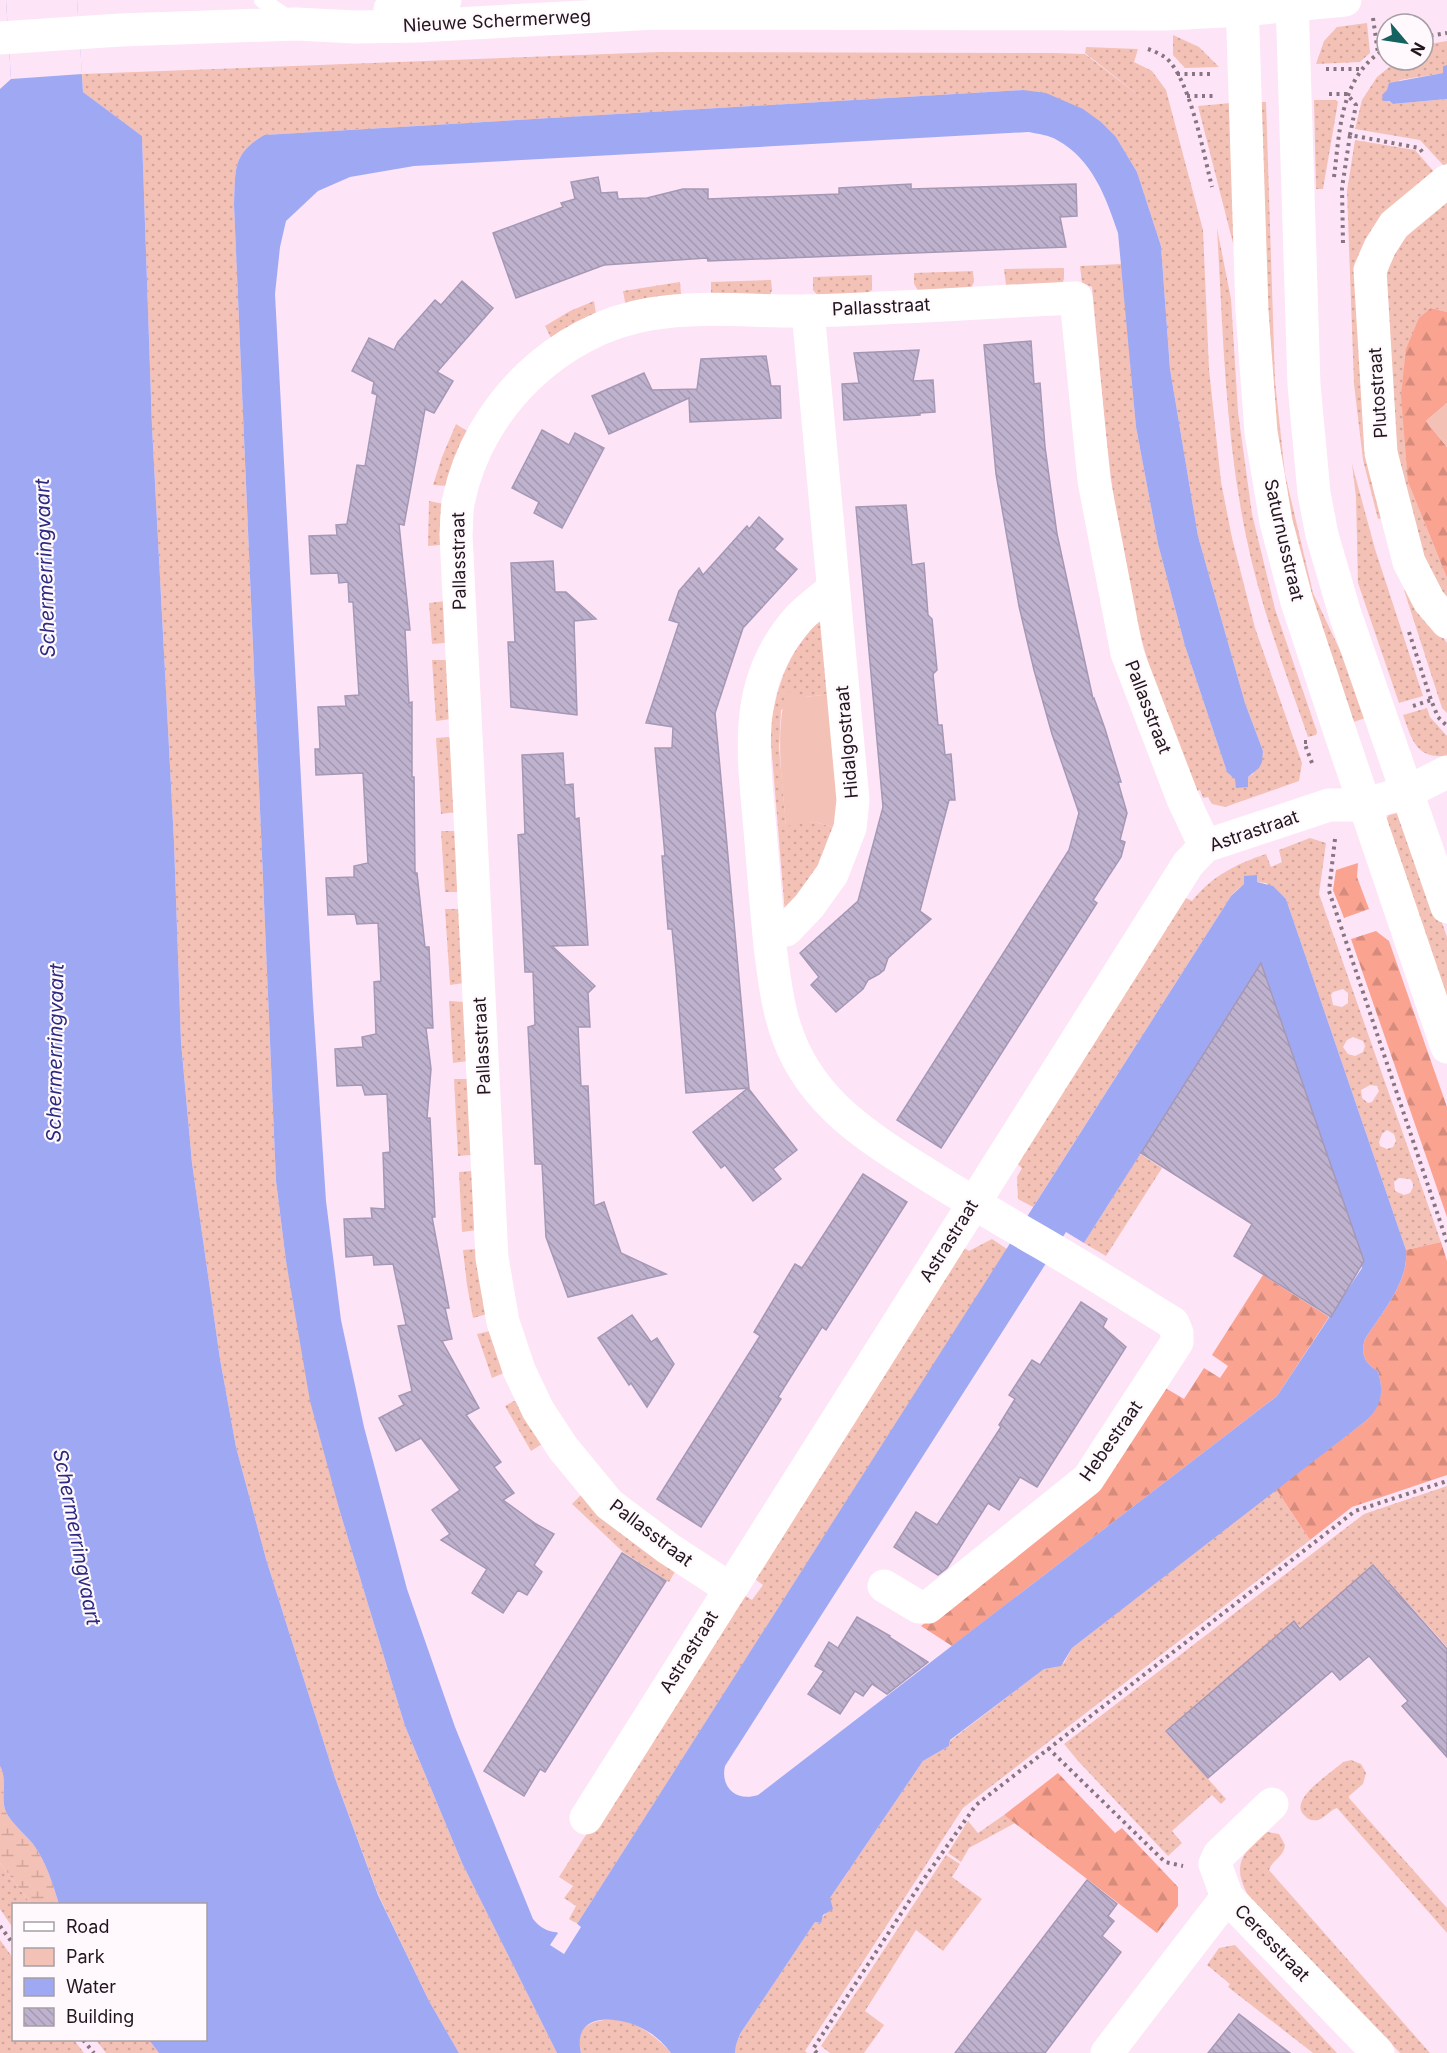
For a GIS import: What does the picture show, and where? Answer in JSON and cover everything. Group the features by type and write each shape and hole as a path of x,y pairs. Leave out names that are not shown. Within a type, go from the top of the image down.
{"street":[{"name":"Nieuwe Schermerweg","path":"296,24 445,0"},
{"name":"Nieuwe Schermerweg","path":"0,38 120,30 296,24 355,27 419,26 655,13 1130,15 1242,5 1292,3 1359,5"},
{"path":"1292,3 1304,385 1314,493 1322,535 1345,614 1447,907"},
{"name":"Saturnusstraat","path":"1242,5 1252,311 1261,432 1276,522 1294,591 1447,1047"},
{"name":"Plutostraat","path":"1447,181 1394,225 1380,247 1370,270 1382,453 1409,562 1429,601 1447,622"},
{"name":"Pallasstraat","path":"729,1588 669,1549 609,1504 602,1496 563,1448 538,1410 519,1370 503,1322 492,1258 456,535 459,499 470,464 490,425 518,387 548,359 577,339 615,322 677,310 808,311 1076,298 1094,481 1127,653 1183,799 1205,846"},
{"name":"Hidalgostraat","path":"769,933 786,930 809,906 832,874 850,828 853,800 808,311"},
{"path":"833,589 801,616 783,639 763,679 755,710 753,751 769,933 778,1004 789,1040 804,1071 833,1106 864,1134 973,1203"},
{"path":"1407,792 1447,772"},
{"name":"Astrastraat","path":"586,1818 1181,874 1205,846 1329,805 1364,805 1407,792"},
{"name":"Hebestraat","path":"884,1586 919,1607 928,1607 1088,1479 1177,1342 1177,1333 1173,1323 973,1203"},
{"path":"1222,1886 1215,1864 1219,1855 1272,1803"},
{"name":"Ceresstraat","path":"1107,2053 1222,1886 1378,2053"}],"lane":[{"path":"262,0 296,24"}],"path":[{"path":"1359,5 1375,45"},
{"path":"1362,69 1375,56"},
{"path":"1167,58 1187,96"},
{"path":"1329,805 1335,838 1329,891 1447,1242"},
{"path":"817,2053 813,2049 921,1882 976,1805 1355,1511 1447,1480"},
{"path":"1048,1748 1165,1862 1222,1886"},
{"path":"0,1926 12,1942"},
{"path":"84,2041 94,2053"}],"green space":[{"path":"1367,23 1370,53 1360,62 1316,64 1324,41 1337,27"},
{"path":"1173,35 1199,47 1219,67 1185,68 1173,55"},
{"path":"1447,41 1447,65 1443,66 1444,73 1400,80 1384,94 1386,100 1393,104 1447,99 1447,163 1444,166 1420,140 1355,129 1362,100 1377,77 1383,72 1435,72 1435,43"},
{"path":"1086,47 1138,49 1134,62 1152,71 1166,90 1203,230 1209,369 1221,482 1232,538 1255,628 1302,763 1299,781 1225,807 1212,804 1208,797 1203,798 1200,790 1190,794 1136,618 1117,524 1092,287 1082,283 1080,266 1122,264 1136,427 1158,544 1185,646 1227,772 1248,777 1253,774 1263,751 1245,703 1198,536 1170,369 1161,246 1137,172 1116,137 1023,90 264,135 246,149 237,164 234,205 276,1181 286,1261 340,1512 405,1726 462,1863 557,2053 459,2053 429,2001 378,1894 335,1778 266,1559 236,1447 220,1359 192,1163 181,1042 174,842 152,426 142,136 83,92 82,74 660,52 1053,53 1085,54 1147,102 1085,53"},
{"path":"1314,100 1336,100 1338,102 1323,189 1316,189"},
{"path":"1257,102 1266,102 1275,381 1285,474 1313,593 1371,716 1348,724 1307,606 1270,428"},
{"path":"1231,103 1235,251 1198,106"},
{"path":"1355,140 1415,150 1436,174 1382,225 1383,518 1378,519 1363,460 1354,384 1347,191"},
{"path":"1447,198 1447,312 1431,308 1408,482 1447,578 1447,601 1420,557 1394,447 1385,280 1395,247"},
{"path":"1217,228 1231,299 1238,412 1252,514 1275,609 1317,732 1316,735 1308,737 1258,587 1239,498 1229,421"},
{"path":"1064,268 1062,284 1006,285 1004,269"},
{"path":"973,271 974,282 971,288 919,292 914,284 914,273"},
{"path":"872,275 872,290 865,295 819,297 813,290 813,277"},
{"path":"771,280 770,295 711,293 711,282"},
{"path":"680,282 679,300 629,307 625,302 623,291"},
{"path":"594,301 596,314 551,338 545,326 570,311"},
{"path":"1431,308 1447,312 1447,403 1426,421 1447,447 1447,578 1408,482 1401,395 1406,349 1419,318"},
{"path":"1447,403 1447,447 1426,421"},
{"path":"456,424 470,433 448,486 433,485 442,457"},
{"path":"1352,464 1375,549 1423,696 1399,703 1358,583 1356,497"},
{"path":"429,501 444,504 444,542 440,545 428,546"},
{"path":"1408,589 1447,643 1447,713 1442,708 1404,590"},
{"path":"446,601 449,639 444,643 432,644 429,603"},
{"path":"822,621 832,694 805,697 781,710 779,748 786,825 816,822 835,828 829,850 785,913 770,731 777,693 791,659 805,637 814,626"},
{"path":"432,660 447,660 451,719 436,721"},
{"path":"786,691 805,697 832,694 840,785 835,828 816,822 786,826 780,742"},
{"path":"1427,708 1430,717 1447,736 1447,756 1437,756 1422,751 1409,732 1403,715"},
{"path":"436,738 451,738 456,812 441,814"},
{"path":"1398,813 1405,817 1447,937 1447,1011 1385,820 1389,815"},
{"path":"441,831 456,831 457,892 445,892"},
{"path":"1310,838 1326,843 1319,894 1441,1242 1406,1250 1286,899 1266,883 1257,882 1257,875 1231,896 1033,1207 1018,1199 1017,1177 1022,1168 1015,1162 1184,897 1192,901 1216,878 1266,854 1271,867 1282,862 1279,850","holes":["1343,989 1348,993 1348,1003 1342,1007 1333,1005 1331,995","1353,1037 1363,1041 1365,1046 1363,1052 1355,1056 1348,1054 1343,1047 1347,1040","1370,1085 1377,1086 1379,1091 1372,1102 1368,1103 1362,1098 1361,1090","1387,1130 1394,1134 1396,1141 1393,1147 1387,1149 1380,1146 1382,1134","1399,1178 1410,1179 1413,1183 1410,1193 1404,1195 1395,1191 1394,1182"]},
{"path":"1358,863 1357,877 1369,909 1344,918 1333,890 1336,870"},
{"path":"445,909 460,909 464,983 450,985"},
{"path":"1376,931 1389,941 1447,1107 1447,1217 1351,939"},
{"path":"449,1001 465,1002 468,1061 453,1063"},
{"path":"454,1079 468,1079 471,1155 458,1156"},
{"path":"1140,1154 1162,1168 1106,1256 1084,1243"},
{"path":"459,1172 475,1173 477,1230 462,1232"},
{"path":"992,1239 1007,1249 577,1924 569,1919 576,1906 564,1898 573,1886 559,1877 741,1593 752,1600 763,1585 752,1577 963,1247 969,1251"},
{"path":"1441,1242 1447,1261 1447,1475 1352,1507 1310,1540 1276,1489 1367,1420 1375,1409 1381,1392 1380,1379 1378,1371 1370,1365 1363,1354 1365,1339 1399,1286 1406,1262 1406,1250"},
{"path":"463,1250 479,1251 487,1314 473,1318"},
{"path":"1263,1275 1329,1317 1277,1396 952,1646 921,1626 1096,1491 1162,1386 1184,1399 1204,1368 1220,1378 1228,1366 1212,1355"},
{"path":"490,1331 504,1373 492,1378 477,1334"},
{"path":"520,1400 542,1444 531,1451 505,1406"},
{"path":"1447,1486 1447,1647 1374,1565 1301,1628 1294,1621 1165,1731 1226,1799 1221,1804 1212,1795 1172,1831 1182,1843 1168,1856 1064,1744 1364,1514"},
{"path":"1276,1489 1310,1540 963,1808 805,2051 807,2053 735,2053 740,2034 815,1922 821,1923 830,1898 923,1761 949,1746 950,1741 1045,1668 1064,1663 1072,1648"},
{"path":"581,1495 679,1565 669,1582 623,1552 572,1504"},
{"path":"1351,1760 1361,1764 1366,1773 1363,1784 1349,1798 1447,1908 1447,1933 1337,1808 1321,1819 1314,1820 1306,1817 1301,1810 1301,1802 1313,1787 1343,1762"},
{"path":"0,1766 6,1812 38,1851 49,1873 59,1903 30,1903 0,1863"},
{"path":"1058,1773 1115,1833 1122,1828 1178,1887 1178,1906 1157,1933 1004,1815"},
{"path":"1004,1815 1015,1823 969,1848 961,1862 948,1853 968,1821 978,1833"},
{"path":"1267,1832 1279,1834 1285,1845 1269,1870 1430,2053 1400,2053 1248,1895 1240,1875 1242,1859"},
{"path":"946,1855 960,1864 952,1877 982,1899 943,1951 916,1930 865,2011 884,2025 864,2053 830,2053 821,2046"},
{"path":"0,1863 30,1903 12,1903 12,1927 0,1909"},
{"path":"0,1940 12,1957 12,2041 75,2041 84,2053 0,2053"},
{"path":"1235,1945 1337,2053 1313,2053 1228,1987 1230,1984 1207,1965 1219,1948"},
{"path":"613,2019 645,2030 671,2053 581,2053 582,2031 597,2021"},
{"path":"97,2041 150,2041 159,2053 106,2053"}],"water":[{"name":"Schermerringvaart","path":"6,0 77,0 83,92 142,136 152,426 174,842 181,1042 192,1163 220,1359 236,1447 266,1559 335,1778 378,1895 429,2001 459,2053 159,2053 150,2041 207,2041 207,1903 59,1903 42,1858 33,1844 12,1821 4,1807 3,1777 0,1766 0,89 11,79"},
{"path":"1447,65 1447,99 1393,104 1383,101 1382,95 1389,83 1443,73 1443,66"},
{"path":"1023,90 1046,93 1083,109 1116,137 1137,172 1161,246 1170,369 1198,536 1245,703 1263,751 1259,768 1248,777 1248,787 1236,788 1235,779 1227,772 1185,646 1158,544 1136,427 1118,233 1103,193 1089,168 1080,157 1057,140 1029,132 414,166 350,177 318,191 286,221 280,247 275,294 313,1003 326,1201 341,1320 364,1427 407,1589 455,1727 533,1919 538,1924 548,1931 560,1932 577,1924 1231,896 1244,884 1244,876 1257,875 1257,882 1273,886 1286,899 1406,1250 1406,1262 1399,1286 1365,1339 1363,1354 1370,1365 1378,1371 1381,1385 1379,1403 1367,1420 1072,1648 1061,1666 1044,1669 950,1740 949,1746 923,1761 830,1898 833,1909 823,1915 821,1923 815,1922 740,2034 735,2053 671,2053 654,2035 637,2026 613,2020 601,2020 591,2023 584,2029 580,2039 581,2053 557,2053 462,1863 405,1726 340,1512 310,1401 286,1261 276,1181 234,205 237,164 246,149 264,135","holes":["1261,963 1362,1268 1277,1396 758,1795 743,1797 728,1787 725,1781 725,1766 1066,1232 1084,1243"]}],"pier":[{"path":"6,0 77,0 82,74 11,79"},
{"path":"575,1922 581,1927 564,1954 550,1945 558,1933 554,1930 562,1930"}],"building":[{"path":"598,177 601,193 617,192 618,199 647,198 683,189 708,189 708,199 839,194 839,188 911,184 911,189 1076,184 1077,216 1060,217 1066,247 708,261 707,258 604,265 516,298 493,233 563,207 561,203 575,199 571,182"},
{"path":"462,281 493,308 437,372 453,381 434,413 425,409 404,525 399,524 410,630 405,630 409,703 412,702 415,873 417,873 425,947 429,947 433,1028 426,1028 431,1069 427,1118 430,1118 435,1217 432,1217 449,1308 445,1308 452,1339 442,1341 479,1408 466,1415 501,1462 494,1467 514,1493 503,1500 554,1534 534,1565 542,1572 527,1595 518,1590 503,1613 472,1593 487,1569 441,1540 450,1534 432,1510 460,1490 421,1438 396,1451 379,1418 404,1405 399,1396 412,1391 398,1326 406,1325 393,1264 374,1265 373,1255 346,1257 344,1219 372,1218 371,1208 385,1209 383,1153 390,1152 387,1094 365,1095 362,1085 337,1086 335,1049 363,1047 362,1037 376,1034 374,982 381,981 378,923 357,924 355,914 328,915 326,878 354,877 354,866 368,863 363,773 316,775 315,749 320,749 318,707 346,706 345,696 359,695 353,602 349,602 348,582 339,583 338,573 311,574 309,536 337,535 336,525 347,524 357,465 365,466 377,395 372,393 374,382 352,371 369,338 394,350 398,342 435,300 441,305"},
{"path":"1031,341 1034,384 1040,383 1045,447 1057,534 1093,699 1121,782 1118,782 1127,813 1120,840 1125,842 1121,857 1093,900 1097,903 941,1148 897,1120 1069,850 1079,813 1052,734 1034,670 1019,606 996,474 984,345"},
{"path":"919,350 913,381 933,380 935,412 844,420 842,384 859,383 854,353"},
{"path":"766,356 771,386 780,386 781,418 690,422 689,398 609,434 592,396 644,373 652,390 697,389 701,359"},
{"path":"542,430 569,445 575,433 604,448 562,528 534,513 539,502 512,488"},
{"path":"906,505 912,565 924,563 928,615 932,619 937,670 933,674 938,725 942,725 945,755 951,754 955,800 949,800 920,911 931,919 888,958 884,970 868,980 863,989 836,1012 811,985 819,977 800,953 858,901 883,807 856,507"},
{"path":"759,517 783,539 774,549 797,569 743,628 715,713 749,1088 686,1093 672,929 668,929 662,856 665,856 655,748 672,748 673,727 646,723 679,623 669,620 679,591 699,568 703,575 747,526 749,529"},
{"path":"553,561 555,592 566,592 596,619 574,621 577,715 511,707 508,642 515,642 511,563"},
{"path":"563,753 565,785 573,784 575,819 579,818 588,945 552,946 595,986 588,993 590,1027 578,1027 581,1086 588,1086 594,1206 604,1202 621,1253 666,1274 568,1297 546,1237 542,1164 535,1164 528,1027 535,1025 533,972 525,972 518,835 525,834 522,755"},
{"path":"1261,963 1364,1261 1331,1317 1234,1256 1252,1224 1141,1153"},
{"path":"748,1088 797,1150 773,1169 781,1179 753,1201 725,1165 721,1168 693,1132"},
{"path":"863,1174 907,1202 826,1330 822,1327 778,1397 781,1399 701,1527 657,1499 760,1336 754,1332 795,1264 802,1268"},
{"path":"1081,1302 1107,1319 1103,1327 1126,1347 1037,1487 1020,1477 999,1510 988,1503 947,1568 938,1575 894,1547 916,1512 937,1525 1001,1427 999,1425 1015,1399 1009,1395 1032,1360 1040,1365"},
{"path":"632,1315 651,1342 657,1338 674,1364 647,1407 631,1383 629,1385 598,1338"},
{"path":"622,1553 666,1581 545,1772 540,1769 524,1796 484,1771"},
{"path":"1373,1565 1447,1649 1447,1757 1402,1706 1408,1701 1369,1656 1340,1680 1332,1671 1208,1778 1166,1731 1294,1621 1300,1629"},
{"path":"857,1617 928,1662 887,1694 872,1684 863,1696 855,1691 840,1714 808,1694 824,1671 815,1666 829,1642 838,1648"},
{"path":"1087,1880 1117,1904 1108,1916 1114,1921 1102,1936 1121,1952 1045,2053 955,2053"},
{"path":"1239,2014 1290,2053 1208,2053"}]}
